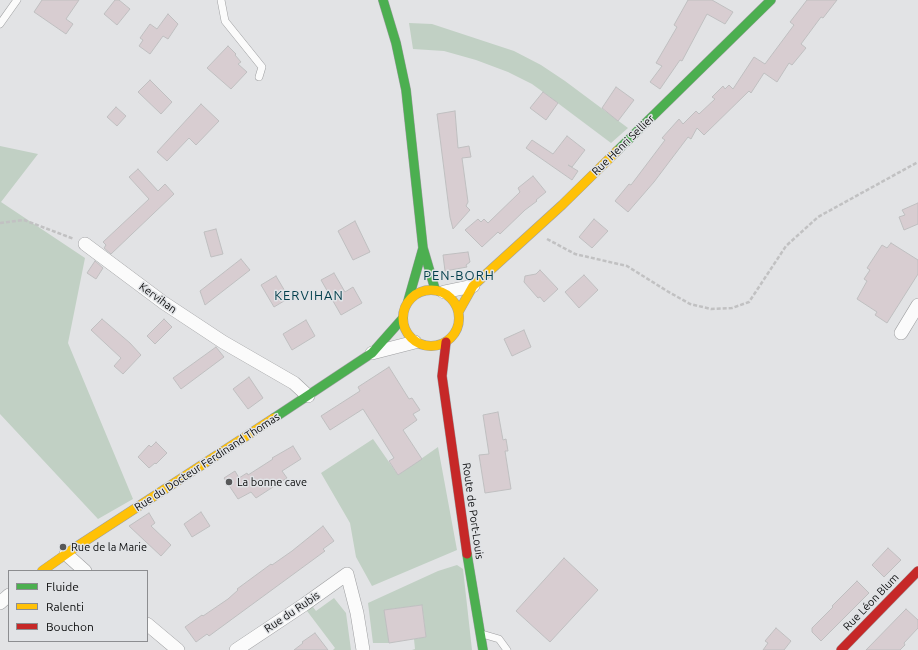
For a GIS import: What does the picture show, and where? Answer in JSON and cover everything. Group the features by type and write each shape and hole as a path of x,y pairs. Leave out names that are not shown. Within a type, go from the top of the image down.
{"street":[{"path":"383,0 396,43 406,90 423,248 439,291 453,299 459,310 459,325 453,336 446,342 433,346 418,343"},
{"name":"Rue Henri Sellier","path":"459,310 473,286 534,231 771,0"},
{"name":"Kervihan","path":"85,244 164,304 223,342 294,383 308,396"},
{"path":"423,248 404,310 403,318 406,330 411,338 418,343 432,360 442,376"},
{"path":"408,301 422,291 439,291 473,286"},
{"path":"901,333 918,305"},
{"name":"Rue du Docteur Ferdinand Thomas","path":"43,570 372,353 403,318"},
{"path":"442,376 446,342"},
{"name":"Rue du Docteur Ferdinand Thomas","path":"372,353 418,343"},
{"name":"Route de Port-Louis","path":"442,376 467,554 483,650"},
{"path":"66,554 84,570"},
{"name":"Rue Léon Blum","path":"841,650 918,571"},
{"name":"Rue du Rubis","path":"236,650 347,574 357,613 363,650"},
{"path":"0,603 8,596"},
{"path":"148,625 178,650"}],"lane":[{"path":"0,24 18,0"},
{"path":"221,0 225,21 262,67 259,76"},
{"path":"480,633 499,639 507,650"}],"path":[{"path":"534,231 575,254 627,266 690,304 711,309 732,308 749,302 786,246 818,217 918,162"},
{"path":"0,223 24,220 85,244"}],"green space":[{"path":"409,23 432,24 514,51 541,65 565,81 628,128 611,143 532,84 508,72 476,60 444,51 413,49"},
{"path":"0,146 38,154 1,202 85,258 68,343 133,499 98,519 0,414"},
{"path":"373,439 398,475 438,447 457,550 372,586 356,557 350,523 321,473"},
{"path":"457,565 463,569 472,650 412,650 415,649 414,639 426,637 422,605 385,610 389,643 373,643 368,603 438,571"},
{"path":"334,598 346,613 351,650 333,650 335,648 304,607 310,603 316,611"}],"building":[{"path":"42,0 79,0 66,19 73,24 66,34 34,12"},
{"path":"115,0 119,0 130,9 117,25 104,14"},
{"path":"688,0 712,0 733,12 725,24 707,14 682,61 680,60 660,89 650,82 662,66 656,63 677,27 674,25"},
{"path":"807,0 837,0 823,18 821,17 801,44 806,48 792,65 789,63 777,82 764,73 751,93 749,91 704,135 697,128 691,139 688,137 654,182 628,212 615,201 629,184 631,185 665,140 662,138 679,119 683,124 696,111 699,114 715,99 712,97 723,86 725,89 729,85 733,89 754,57 765,64 794,25 790,22"},
{"path":"168,14 178,24 168,39 163,36 150,54 139,46 143,40 140,38 150,24 157,29"},
{"path":"228,46 241,62 238,64 247,72 231,89 207,68"},
{"path":"150,80 172,102 161,114 138,92"},
{"path":"616,87 634,100 618,121 602,108"},
{"path":"543,92 558,103 546,120 530,108"},
{"path":"201,104 219,121 196,145 189,138 167,161 157,152"},
{"path":"116,107 126,116 117,126 107,117"},
{"path":"455,111 458,148 469,146 471,157 462,158 468,202 466,206 470,210 453,229 450,217 437,114"},
{"path":"567,136 585,150 572,167 568,165 578,171 572,180 526,148 532,140 553,154"},
{"path":"138,169 158,191 165,184 174,194 111,254 104,248 106,245 103,242 149,199 129,177"},
{"path":"533,176 546,192 500,234 498,232 482,247 465,230 478,219 481,222 484,219 488,223 520,192 518,188"},
{"path":"918,203 918,224 904,230 899,217 905,215 902,210"},
{"path":"594,219 608,231 592,248 579,237"},
{"path":"355,221 370,252 353,260 338,231"},
{"path":"216,229 223,254 211,257 204,232"},
{"path":"891,243 918,260 918,274 887,323 875,315 877,312 857,299 867,281 864,279 870,270 867,268 882,245 887,248"},
{"path":"468,252 470,262 466,265 467,267 445,271 443,255"},
{"path":"241,259 250,270 205,305 200,291"},
{"path":"95,261 103,268 96,279 87,273"},
{"path":"540,270 558,289 544,302 540,297 538,298 524,282 525,276 536,274"},
{"path":"334,273 345,292 353,287 362,303 341,315 321,280"},
{"path":"584,275 598,290 579,308 565,292"},
{"path":"276,276 289,298 274,307 261,285"},
{"path":"102,319 130,343 141,355 123,374 114,366 121,358 91,330"},
{"path":"164,319 172,327 155,344 147,336"},
{"path":"306,320 315,336 292,350 283,334"},
{"path":"524,330 531,347 512,356 504,339"},
{"path":"216,347 224,357 181,389 173,378"},
{"path":"389,367 409,399 412,398 420,410 413,414 417,420 403,430 422,459 398,475 389,461 394,458 363,409 330,430 321,416 360,391 358,387"},
{"path":"249,377 263,398 248,409 233,389"},
{"path":"498,412 503,440 506,439 508,451 505,451 511,489 485,493 479,455 489,454 483,415"},
{"path":"156,442 167,453 156,464 155,463 149,468 138,457 149,445 151,447"},
{"path":"293,446 301,459 282,471 287,478 256,498 251,492 238,499 224,478 235,471 239,478 247,473 248,475 273,459 272,458"},
{"path":"201,512 210,526 192,537 184,524"},
{"path":"149,513 155,523 151,526 171,545 161,556 129,526"},
{"path":"323,526 334,541 323,549 325,551 209,636 207,634 196,642 185,627 228,599 238,590 237,589 271,564 272,565 292,551"},
{"path":"888,548 901,560 884,577 872,565"},
{"path":"564,558 598,590 550,642 516,611"},
{"path":"857,581 869,593 821,641 812,632 812,628"},
{"path":"422,605 426,637 389,643 384,610"},
{"path":"906,609 918,620 918,628 904,643 905,645 900,650 866,650"},
{"path":"776,628 791,641 784,650 763,650 768,643 765,641"},
{"path":"315,633 328,650 294,650 303,643 302,642"}],"traffic: fast":[{"path":"383,0 396,43 406,90 423,248 435,289"},
{"path":"617,151 771,0"},
{"path":"408,301 423,248"},
{"path":"274,418 372,353 403,318"},
{"path":"467,554 483,650"}],"traffic: slow":[{"path":"459,311 473,286 562,205 617,151"},
{"path":"426,290 436,290 451,298 457,307 459,318 457,329 451,338 436,346 426,346 415,341 408,334 403,323 403,313 408,302 415,295 426,290"},
{"path":"43,570 76,547 274,418"}],"traffic: jam":[{"path":"446,342 442,376 467,554"},
{"path":"841,650 918,571"}],"place":[{"name":"La bonne cave","path":"229,482"},
{"name":"Rue de la Marie","path":"63,547"}],"district":[{"name":"PEN-BORH","path":"459,276"},
{"name":"KERVIHAN","path":"309,296"}]}
